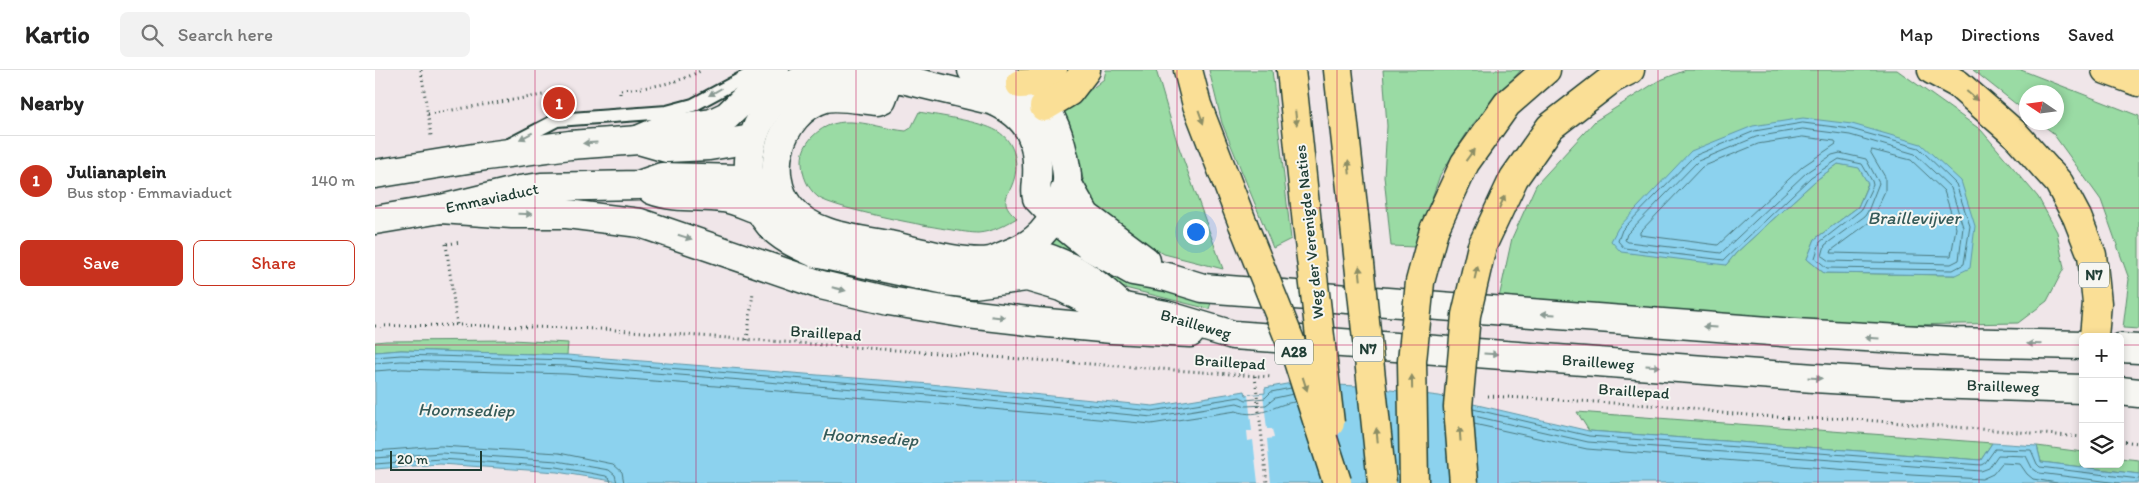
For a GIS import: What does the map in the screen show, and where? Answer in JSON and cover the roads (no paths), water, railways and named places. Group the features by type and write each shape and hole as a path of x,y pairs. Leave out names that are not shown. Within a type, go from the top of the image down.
{"highway":[{"path":"1020,84 1035,83 1053,70"},
{"path":"1031,111 1069,92 1086,70"},
{"name":"A28","path":"1188,70 1197,106 1297,358 1337,483"},
{"name":"Weg der Verenigde Naties","path":"1291,70 1337,483"},
{"name":"N7","path":"1338,70 1382,483"},
{"path":"1414,483 1412,362 1420,282 1434,230 1465,163 1507,104 1546,70"},
{"path":"1464,483 1458,407 1466,315 1482,246 1514,178 1550,128 1612,79 1630,70"},
{"name":"N7","path":"1932,70 1958,84 2016,134 2059,183 2077,217 2091,255 2097,302 2094,333"},
{"path":"2107,70 2139,82"}],"main road":[{"path":"639,140 661,130 712,123 727,116 775,70"},
{"path":"760,210 752,195 748,167 753,139 765,111 789,87 832,71 848,70 892,73 994,101 1009,108 1031,111 1058,132 1065,159 1067,183 1055,216 1047,230 1021,250 990,261 973,261 833,234 802,219 789,207 780,190 776,160 781,140 790,124 804,108 826,98 877,101 882,99 892,73"},
{"path":"973,70 1002,77 1020,84 1034,95 1030,131 1035,144 1037,198 1090,247 1133,271 1167,277 1203,288 1253,293 1815,334 1953,342 2079,345"},
{"path":"375,174 570,145 639,140 667,148 709,146 753,139"},
{"name":"Emmaviaduct","path":"375,220 441,209 519,190 639,185 663,177 739,179 780,190"},
{"path":"1067,183 1086,216 1167,277"},
{"name":"Emmaviaduct","path":"639,185 662,193 693,198 733,200 760,210"},
{"path":"441,209 512,214 567,214 640,223 821,285 889,301 968,314 1112,330 1233,335"},
{"name":"Brailleweg","path":"760,210 771,226 797,245 815,253 945,281 973,284 1027,277 1061,288 1087,300 1119,304 1166,314 1233,335 1907,384 2079,388"},
{"path":"1021,250 1048,257 1072,268 1097,283 1119,304"},
{"path":"2124,348 2139,349"},
{"path":"2124,391 2139,393"}],"lane":[{"path":"486,156 557,120 667,112 693,105 758,70"}],"water":[{"name":"Braillevijver","path":"1803,118 1852,124 1921,144 1961,181 1975,226 1970,268 1955,275 1824,273 1807,259 1815,239 1858,207 1868,184 1859,168 1838,164 1815,181 1736,253 1726,265 1621,252 1611,241 1618,228 1691,151 1753,126"},
{"name":"Hoornsediep","path":"401,350 567,355 930,384 1153,406 1245,391 1246,395 1265,393 1265,388 1292,383 1358,386 1439,396 1589,431 1981,460 1992,443 2037,446 2041,462 2139,474 2139,483 625,483 557,472 440,464 375,469 375,352"}],"place":[{"name":"Julianaplein","path":"559,103"}]}
